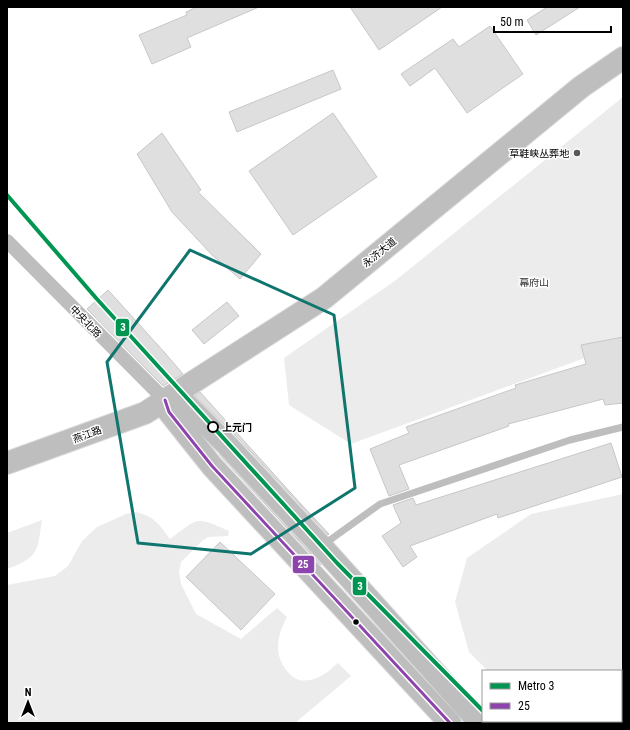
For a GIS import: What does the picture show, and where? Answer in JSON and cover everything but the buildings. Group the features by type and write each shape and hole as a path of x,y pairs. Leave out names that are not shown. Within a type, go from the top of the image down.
{"main road":[{"name":"永济大道","path":"581,87 623,42"},
{"name":"永济大道","path":"173,405 324,298 581,87 623,58"},
{"name":"燕江路","path":"7,463 145,412 173,405"},
{"path":"7,476 132,430 173,405"},
{"name":"中央北路","path":"173,405 228,446 321,546 480,723"},
{"name":"中央北路","path":"173,405 212,466 450,723"}],"street":[{"name":"中央北路","path":"7,241 173,405"}],"lane":[{"path":"321,546 380,504 570,440 623,427"}],"highlighted area":[{"path":"190,250 334,315 355,488 251,554 138,543 107,362"}],"green space":[{"name":"幕府山","path":"623,97 623,345 351,444 289,405 284,358 396,280"},
{"path":"623,494 623,723 541,722 622,722 622,670 487,670 469,652 455,602 467,558 531,514"},
{"path":"136,512 156,521 170,539 187,526 198,521 210,523 229,531 228,536 208,537 181,562 179,572 181,584 196,614 241,639 277,608 287,617 280,635 278,651 281,661 291,675 299,680 318,678 338,663 351,676 295,723 7,723 7,585 55,576 68,566 82,541 97,527 126,514"},
{"path":"42,520 35,552 25,561 7,569 7,533"}],"metro line":[{"name":"3","path":"7,195 96,298 337,563 482,710"}],"transit line":[{"name":"25","path":"165,400 169,412 212,466 450,723"}],"place":[{"name":"草鞋峡丛葬地","path":"577,153"},
{"name":"上元门","path":"213,427"}]}
